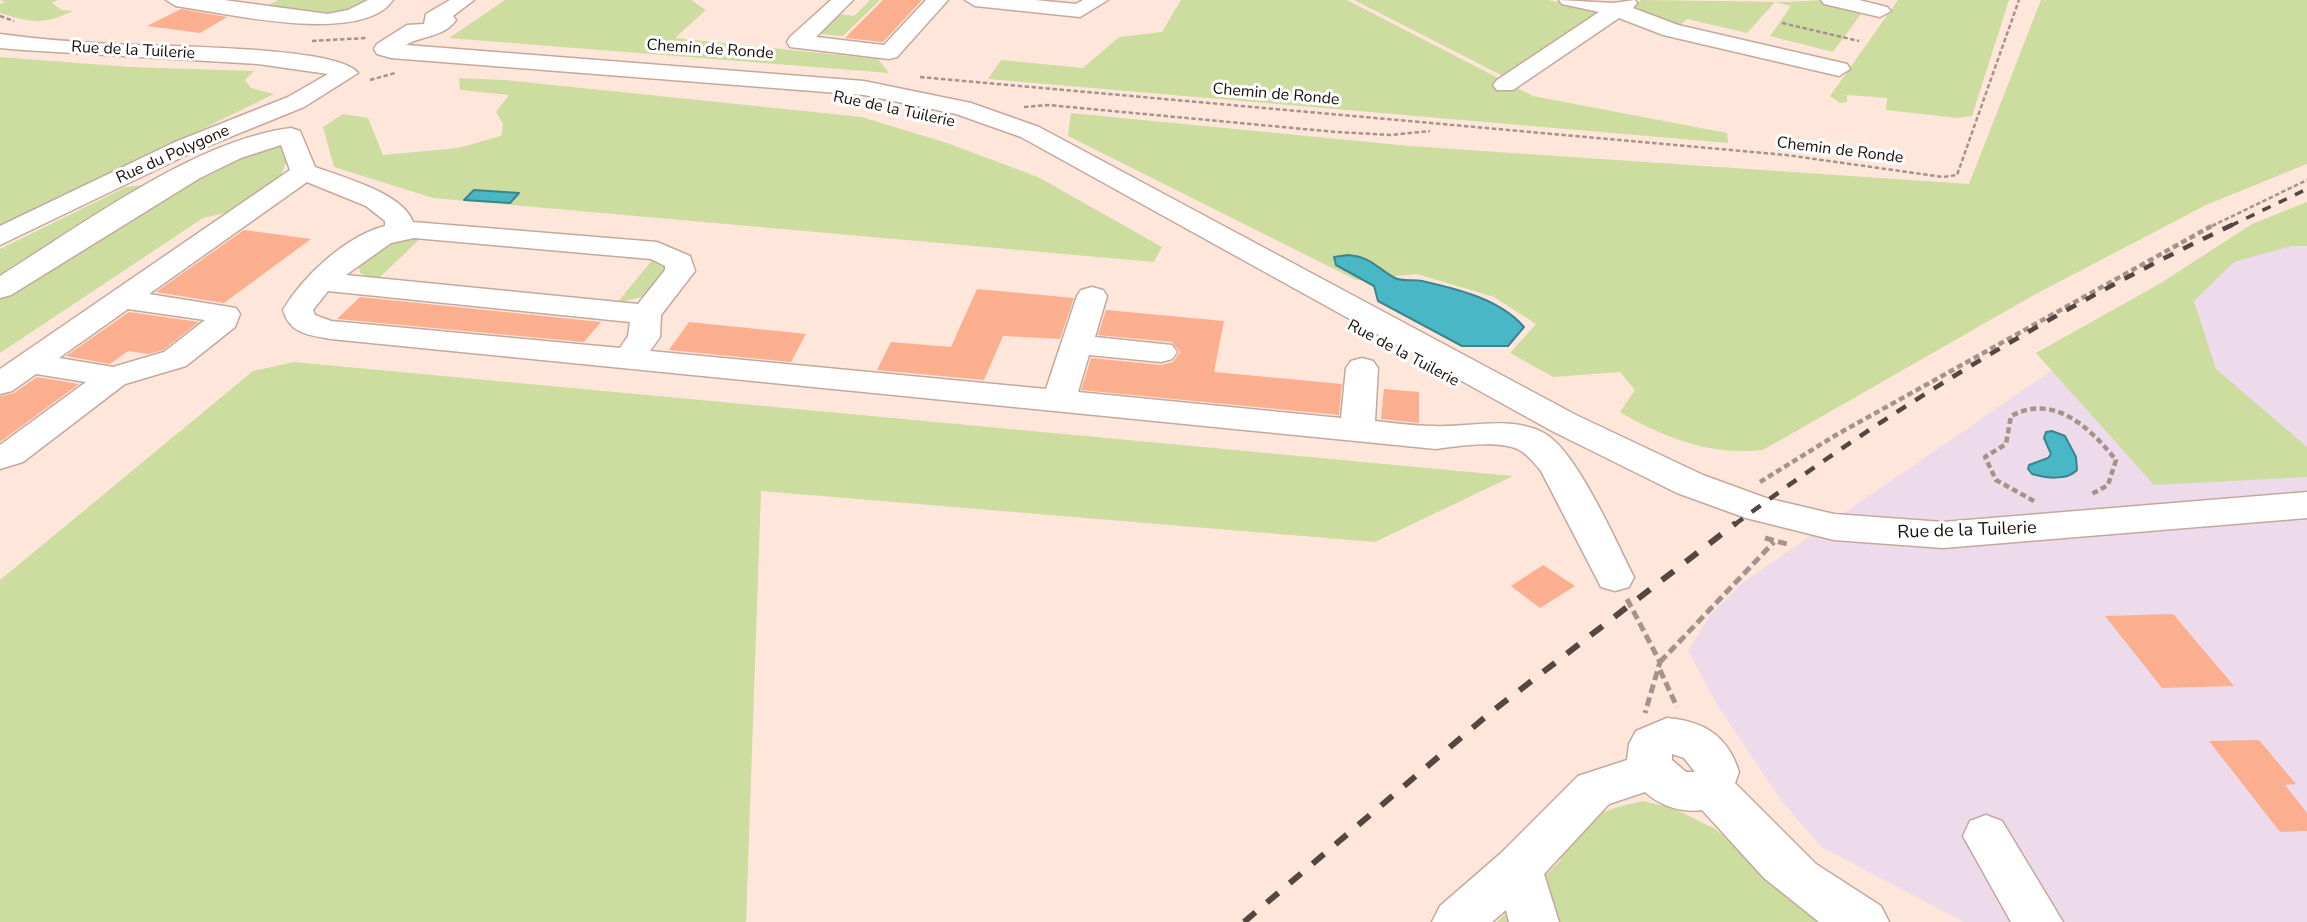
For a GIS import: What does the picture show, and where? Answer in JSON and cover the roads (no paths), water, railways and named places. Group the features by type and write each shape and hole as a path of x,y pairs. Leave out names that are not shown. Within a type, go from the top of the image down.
{"street":[{"path":"176,0 262,5 328,20 354,16 383,0"},
{"name":"Rue du Polygone","path":"0,237 184,147 296,102 365,63 415,30 428,31 445,20 434,19 464,0"},
{"path":"843,0 798,41 889,52 938,0"},
{"path":"975,0 1080,11 1098,0"},
{"path":"1569,0 1624,5 1671,30 1839,69"},
{"path":"1830,0 1880,11"},
{"path":"1505,85 1624,5"},
{"name":"Rue de la Tuilerie","path":"0,41 92,50 365,63 402,64 491,58 863,88 915,96 990,117 1068,150 1249,253 1564,423 1659,470 1724,497 1801,520 1870,531 1943,535 2041,511 2307,505"},
{"path":"234,129 257,142"},
{"path":"0,289 205,164 257,142 291,136 304,172 376,200 399,219 399,232"},
{"path":"0,384 304,172"},
{"path":"628,359 644,337 646,314 680,271 680,262 673,256 630,248 414,230 399,232 371,242 300,303 298,310 301,320 312,326 628,359 1436,438 1466,432 1532,441 1564,423"},
{"path":"324,282 646,314"},
{"path":"1059,401 1092,296"},
{"path":"0,457 11,454 114,377 174,359 224,320 225,314 122,299"},
{"path":"1077,345 1161,352"},
{"path":"30,363 114,377"},
{"path":"1357,430 1362,368"},
{"path":"1532,441 1556,465 1615,577"},
{"path":"1457,922 1518,868 1594,790 1652,771 1648,761 1651,744 1667,736 1690,739 1709,753 1715,762 1716,780 1710,787 1785,869 1837,909 1864,922"},
{"path":"1986,836 2038,922"},
{"path":"1518,868 1534,922"}],"water":[{"path":"474,190 519,193 510,203 464,200"},
{"path":"1348,255 1368,261 1398,279 1422,281 1477,296 1503,309 1524,327 1508,346 1462,346 1378,301 1374,286 1336,265 1334,257"},
{"path":"2052,431 2065,436 2076,457 2077,470 2068,476 2043,477 2032,474 2028,469 2029,465 2048,458 2051,454 2044,438 2046,432"}],"railway":[{"path":"2230,226 2307,189"},
{"path":"1734,525 1853,441 1977,362 2104,290 2234,224"},
{"path":"1244,922 1490,713 1736,523"}]}
